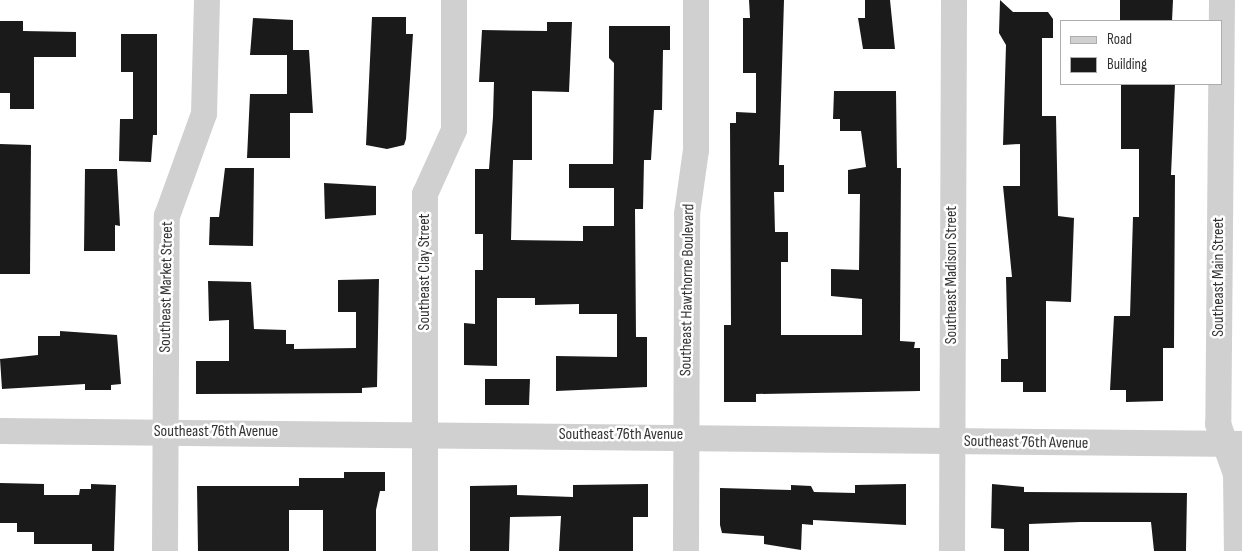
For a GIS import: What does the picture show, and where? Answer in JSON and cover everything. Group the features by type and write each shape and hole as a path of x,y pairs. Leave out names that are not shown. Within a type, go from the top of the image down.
{"street":[{"name":"Southeast Market Street","path":"165,551 167,216 204,114 207,0"},
{"name":"Southeast Clay Street","path":"425,551 425,194 454,130 454,0"},
{"name":"Southeast Hawthorne Boulevard","path":"686,551 687,214 696,150 696,0"},
{"name":"Southeast Madison Street","path":"952,551 954,0"},
{"name":"Southeast Main Street","path":"1222,0 1222,20"},
{"name":"Southeast Main Street","path":"1221,85 1218,424 1234,444 1237,551"},
{"name":"Southeast 76th Avenue","path":"0,431 425,433 686,436 951,443 1234,444"}],"building":[{"path":"749,0 784,0 779,165 784,165 784,192 774,192 775,232 788,232 788,262 781,262 781,335 862,335 862,299 831,296 831,269 859,270 860,194 848,194 848,170 866,167 861,131 840,131 840,119 833,119 834,91 896,91 897,168 901,168 900,341 915,342 914,348 920,348 920,391 756,394 756,402 724,402 724,325 731,325 730,123 736,123 736,112 756,113 756,73 743,73 743,18 750,18"},
{"path":"865,0 890,0 895,49 863,49 858,18 865,18"},
{"path":"1000,0 1013,12 1048,12 1053,19 1053,38 1042,38 1042,116 1056,116 1058,216 1074,218 1071,302 1046,301 1046,392 1023,392 1023,382 1001,382 1001,359 1008,359 1006,277 1012,277 1003,186 1020,186 1020,144 1003,145 1006,45 999,33"},
{"path":"1120,0 1173,0 1172,20 1120,20"},
{"path":"372,17 406,17 406,34 413,34 406,139 404,145 387,149 366,145"},
{"path":"253,18 293,20 293,50 309,50 313,113 290,113 290,158 247,158 250,94 287,94 287,55 250,55"},
{"path":"0,21 23,21 23,31 76,32 76,57 34,57 34,109 10,109 10,93 0,93"},
{"path":"547,22 572,22 569,92 532,91 532,160 513,160 511,240 583,241 583,226 614,226 614,188 569,188 569,164 613,164 614,63 609,58 609,26 670,26 670,50 663,50 662,110 654,110 651,160 644,160 643,209 635,209 636,337 647,337 647,387 556,391 556,356 617,357 617,314 579,314 579,304 535,305 535,298 497,298 497,366 464,365 464,323 475,324 475,270 483,270 483,234 475,234 475,169 489,169 493,117 494,82 479,82 482,30 547,31"},
{"path":"121,34 157,34 157,135 153,135 151,162 119,161 120,119 133,119 133,72 121,72"},
{"path":"1121,85 1175,85 1171,175 1175,175 1174,348 1163,348 1163,401 1126,402 1126,390 1110,390 1114,316 1130,316 1133,217 1139,217 1139,149 1121,149"},
{"path":"0,144 31,145 30,274 0,274"},
{"path":"225,168 254,168 253,246 209,245 210,217 219,217"},
{"path":"85,169 117,169 120,226 115,225 115,251 84,251"},
{"path":"324,183 376,186 376,215 325,219"},
{"path":"379,279 377,387 362,388 362,393 196,394 196,361 229,361 229,320 209,321 208,281 251,282 254,329 286,330 286,344 294,344 294,349 356,348 356,312 338,312 338,280"},
{"path":"60,331 117,335 121,384 111,385 111,390 85,390 85,384 2,389 0,359 38,355 38,336 60,336"},
{"path":"485,379 530,379 529,405 485,405"},
{"path":"344,472 385,472 385,491 380,491 376,510 376,551 323,551 323,510 289,510 289,551 198,551 197,486 299,486 299,478 344,478"},
{"path":"0,483 44,484 44,495 79,495 80,489 91,489 91,484 116,485 114,551 92,551 92,544 34,544 34,532 17,532 17,523 0,523"},
{"path":"648,484 648,517 633,517 633,551 559,551 561,516 510,517 509,551 470,551 470,486 517,485 517,495 573,497 573,485"},
{"path":"906,484 906,525 813,520 813,525 802,524 801,550 764,544 764,536 722,533 720,525 720,488 791,490 791,485 811,486 814,492 855,493 855,485"},
{"path":"992,484 1024,487 1024,492 1187,493 1186,551 1154,551 1151,522 1080,522 1029,524 1029,551 1004,551 1004,529 991,528"}]}
